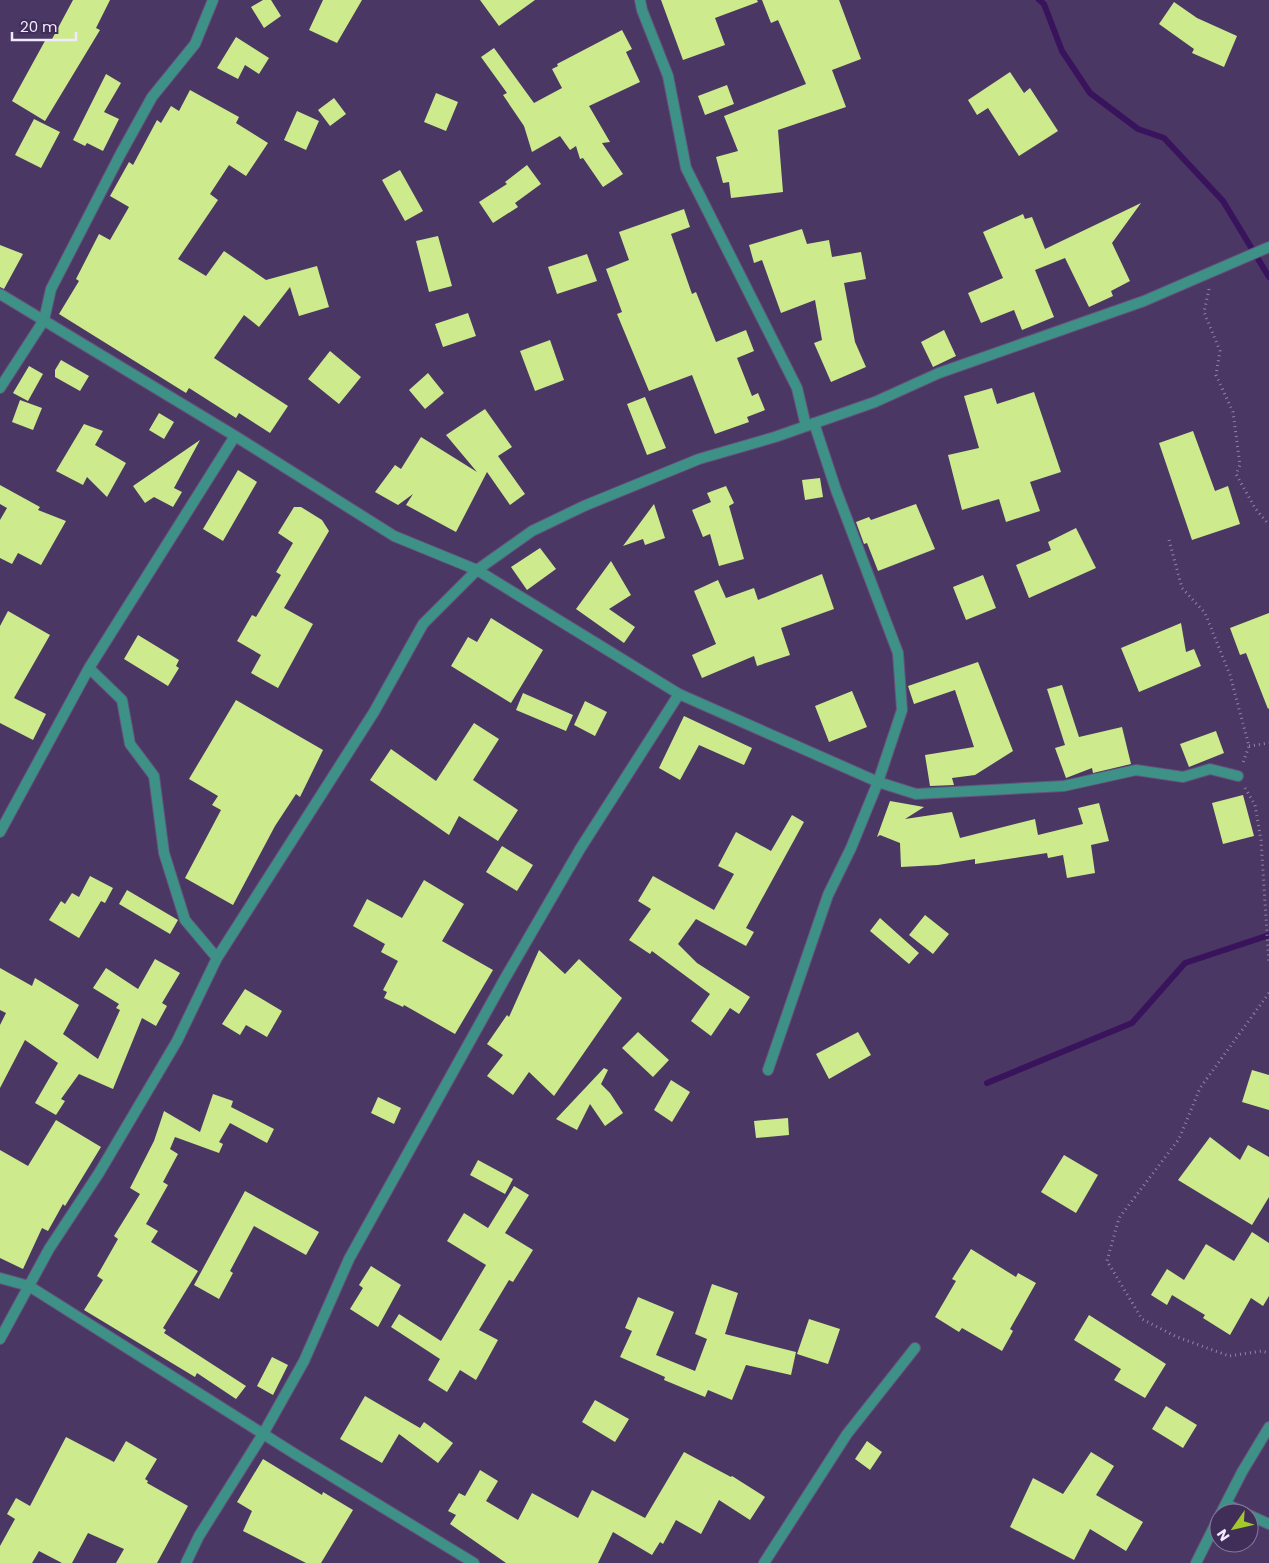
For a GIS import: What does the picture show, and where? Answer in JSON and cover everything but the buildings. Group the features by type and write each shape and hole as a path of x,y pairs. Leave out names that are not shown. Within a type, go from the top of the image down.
{"street":[{"path":"0,388 44,320 51,289 84,222 152,97 195,44 213,0"},
{"path":"640,0 642,10 668,76 686,168 792,379 898,653 902,710 878,782 851,848 828,895 768,1070"},
{"path":"0,1339 49,1249 99,1173 168,1057 217,958 374,712 423,624 477,570 532,531 584,506 698,458 875,402 939,373 1144,301 1265,248"},
{"path":"0,294 235,436 394,536 477,570 679,694 878,782 916,794 1064,786 1136,770 1183,777 1210,769 1238,776"},
{"path":"0,832 88,668 235,436"},
{"path":"88,668 122,700 130,744 154,776 164,853 185,920 217,958"},
{"path":"186,1563 199,1536 263,1434 304,1361 348,1259 504,980 580,849 679,694"},
{"path":"0,1278 29,1286 263,1434 471,1562"},
{"path":"764,1563 847,1434 915,1348"},
{"path":"1226,1503 1269,1427"},
{"path":"1196,1563 1209,1537"}],"path":[{"path":"1213,271 1204,312 1220,351 1216,375 1233,412 1240,465 1236,474 1255,508 1269,525"},
{"path":"1169,540 1182,588 1205,613 1230,675 1249,746 1238,776 1256,805 1261,840 1266,944 1269,964"},
{"path":"1249,746 1269,743"},
{"path":"1269,992 1200,1088 1179,1139 1119,1218 1107,1261 1142,1319 1177,1336 1229,1356 1262,1351 1269,1353"}],"waterway":[{"path":"1039,0 1044,4 1062,51 1090,93 1138,129 1164,138 1223,201 1269,277"},
{"path":"987,1083 1132,1023 1185,963 1269,935"}]}
